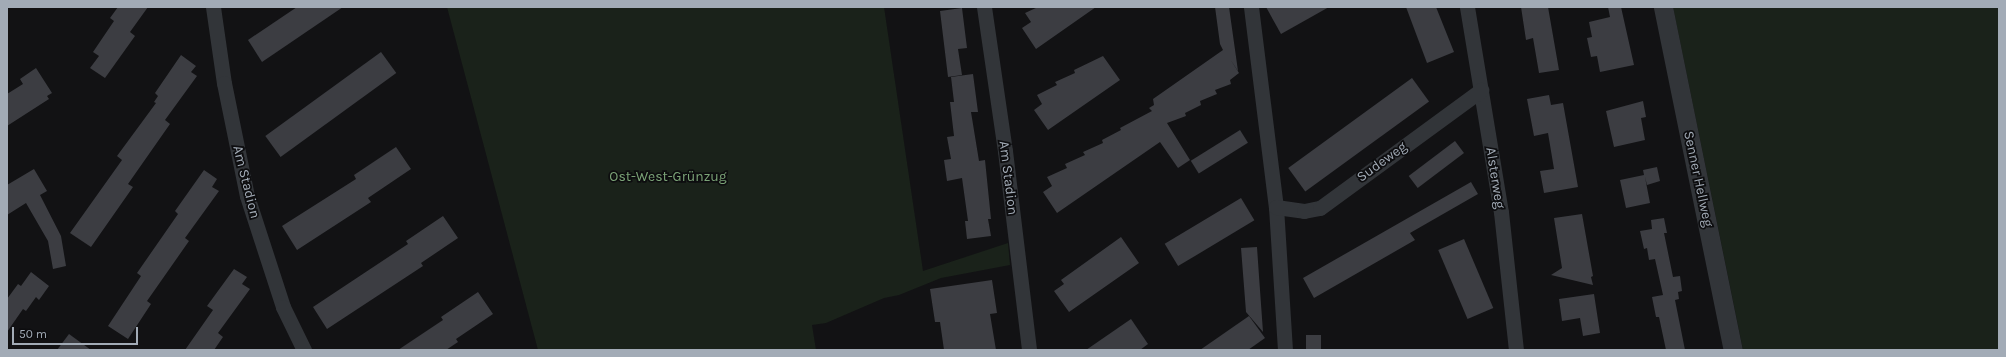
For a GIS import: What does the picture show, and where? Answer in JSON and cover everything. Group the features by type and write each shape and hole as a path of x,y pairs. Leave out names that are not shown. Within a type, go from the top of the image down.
{"street":[{"name":"Am Stadion","path":"213,7 224,84 247,196 283,306 304,350"},
{"name":"Am Stadion","path":"984,7 1006,158 1029,350"},
{"path":"1250,7 1276,207 1285,350"},
{"name":"Alsterweg","path":"1467,7 1501,212 1516,350"},
{"name":"Senner Hellweg","path":"1663,7 1733,350"},
{"name":"Sudeweg","path":"1276,207 1304,211 1320,208 1481,90"}],"green space":[{"name":"Ost-West-Grünzug","path":"447,7 884,7 923,271 1008,243 1010,265 941,278 899,295 884,298 826,323 812,325 816,350 538,350"},
{"path":"1673,7 1999,7 1999,350 1743,350"}],"building":[{"path":"118,7 148,7 130,32 135,36 105,78 90,68 99,56 93,52 114,21 110,18"},
{"path":"297,7 343,7 262,62 248,40"},
{"path":"1038,7 1096,7 1036,49 1022,28 1031,22 1025,13"},
{"path":"1215,7 1229,7 1238,71 1230,59 1239,73 1230,80 1231,84 1215,90 1217,94 1200,101 1201,105 1185,113 1186,116 1167,123 1190,160 1178,168 1160,142 1057,213 1043,192 1052,186 1047,177 1067,168 1065,164 1085,155 1083,152 1103,143 1102,140 1121,130 1120,128 1152,111 1149,108 1154,105 1153,99 1223,50 1220,44"},
{"path":"1266,7 1329,7 1281,34"},
{"path":"1406,7 1436,7 1454,52 1427,63"},
{"path":"1521,7 1548,7 1559,70 1539,73 1533,38 1526,40"},
{"path":"1608,7 1621,7 1634,65 1600,72 1597,56 1591,57 1587,38 1592,37 1589,22 1610,17"},
{"path":"962,8 967,48 958,49 962,75 948,77 940,11"},
{"path":"381,52 396,73 281,157 265,136"},
{"path":"181,55 196,66 191,72 197,76 165,120 170,124 128,184 133,187 91,247 70,233 122,160 117,156 156,103 154,102 158,96 155,93"},
{"path":"1103,56 1120,80 1048,130 1034,110 1042,104 1037,95 1057,85 1055,82 1075,73 1074,70"},
{"path":"36,68 52,93 47,96 49,99 7,126 7,94 23,84 20,79"},
{"path":"973,74 978,112 971,112 979,161 985,160 991,219 988,219 991,236 967,239 965,221 968,221 962,178 947,181 944,160 951,159 947,137 954,136 950,102 954,102 951,77"},
{"path":"1412,78 1429,101 1305,191 1288,168"},
{"path":"1549,95 1551,105 1563,103 1578,187 1544,193 1540,171 1554,169 1548,133 1534,136 1527,99"},
{"path":"1643,101 1646,117 1641,118 1645,140 1614,147 1606,111"},
{"path":"1240,130 1248,143 1199,173 1191,161"},
{"path":"1455,141 1464,153 1418,188 1409,176"},
{"path":"396,147 411,169 368,198 371,202 297,250 282,226 356,179 354,175"},
{"path":"1657,167 1660,181 1647,185 1645,177 1650,203 1626,208 1620,180 1644,175 1643,170"},
{"path":"34,169 47,191 40,195 61,236 66,266 53,269 48,241 26,203 7,215 7,185"},
{"path":"204,170 217,179 212,187 219,191 185,238 189,241 147,301 151,304 128,339 108,326 141,276 137,273 178,214 175,211"},
{"path":"1471,182 1478,194 1410,233 1415,240 1314,298 1303,278"},
{"path":"1241,198 1254,220 1178,266 1165,244"},
{"path":"1582,214 1593,276 1591,277 1593,285 1551,275 1562,268 1554,218"},
{"path":"443,216 458,238 421,263 423,266 327,329 313,307 408,244 406,241"},
{"path":"1664,218 1667,233 1664,233 1673,277 1680,276 1682,291 1678,292 1679,299 1675,300 1685,350 1666,350 1659,317 1656,317 1652,297 1663,295 1655,259 1649,260 1647,248 1644,249 1640,231 1652,229 1651,220"},
{"path":"1121,237 1139,263 1069,312 1054,291 1064,284 1061,280"},
{"path":"1464,239 1493,308 1468,319 1438,250"},
{"path":"1257,247 1263,332 1246,312 1241,248"},
{"path":"234,269 247,277 242,284 250,289 218,333 223,337 214,350 185,350 213,310 207,306"},
{"path":"31,272 49,286 39,300 36,297 26,311 23,309 7,332 7,299 18,284 21,286"},
{"path":"992,280 997,313 990,314 996,350 944,350 940,322 935,322 930,289"},
{"path":"478,292 493,314 456,339 458,342 446,350 398,350 443,320 441,317"},
{"path":"1594,294 1600,333 1583,336 1580,318 1562,321 1559,299"},
{"path":"1249,316 1265,338 1248,350 1200,350"},
{"path":"1131,319 1148,344 1140,350 1086,350"},
{"path":"69,334 91,350 57,350"},
{"path":"1306,335 1321,335 1321,350 1306,350"}]}
